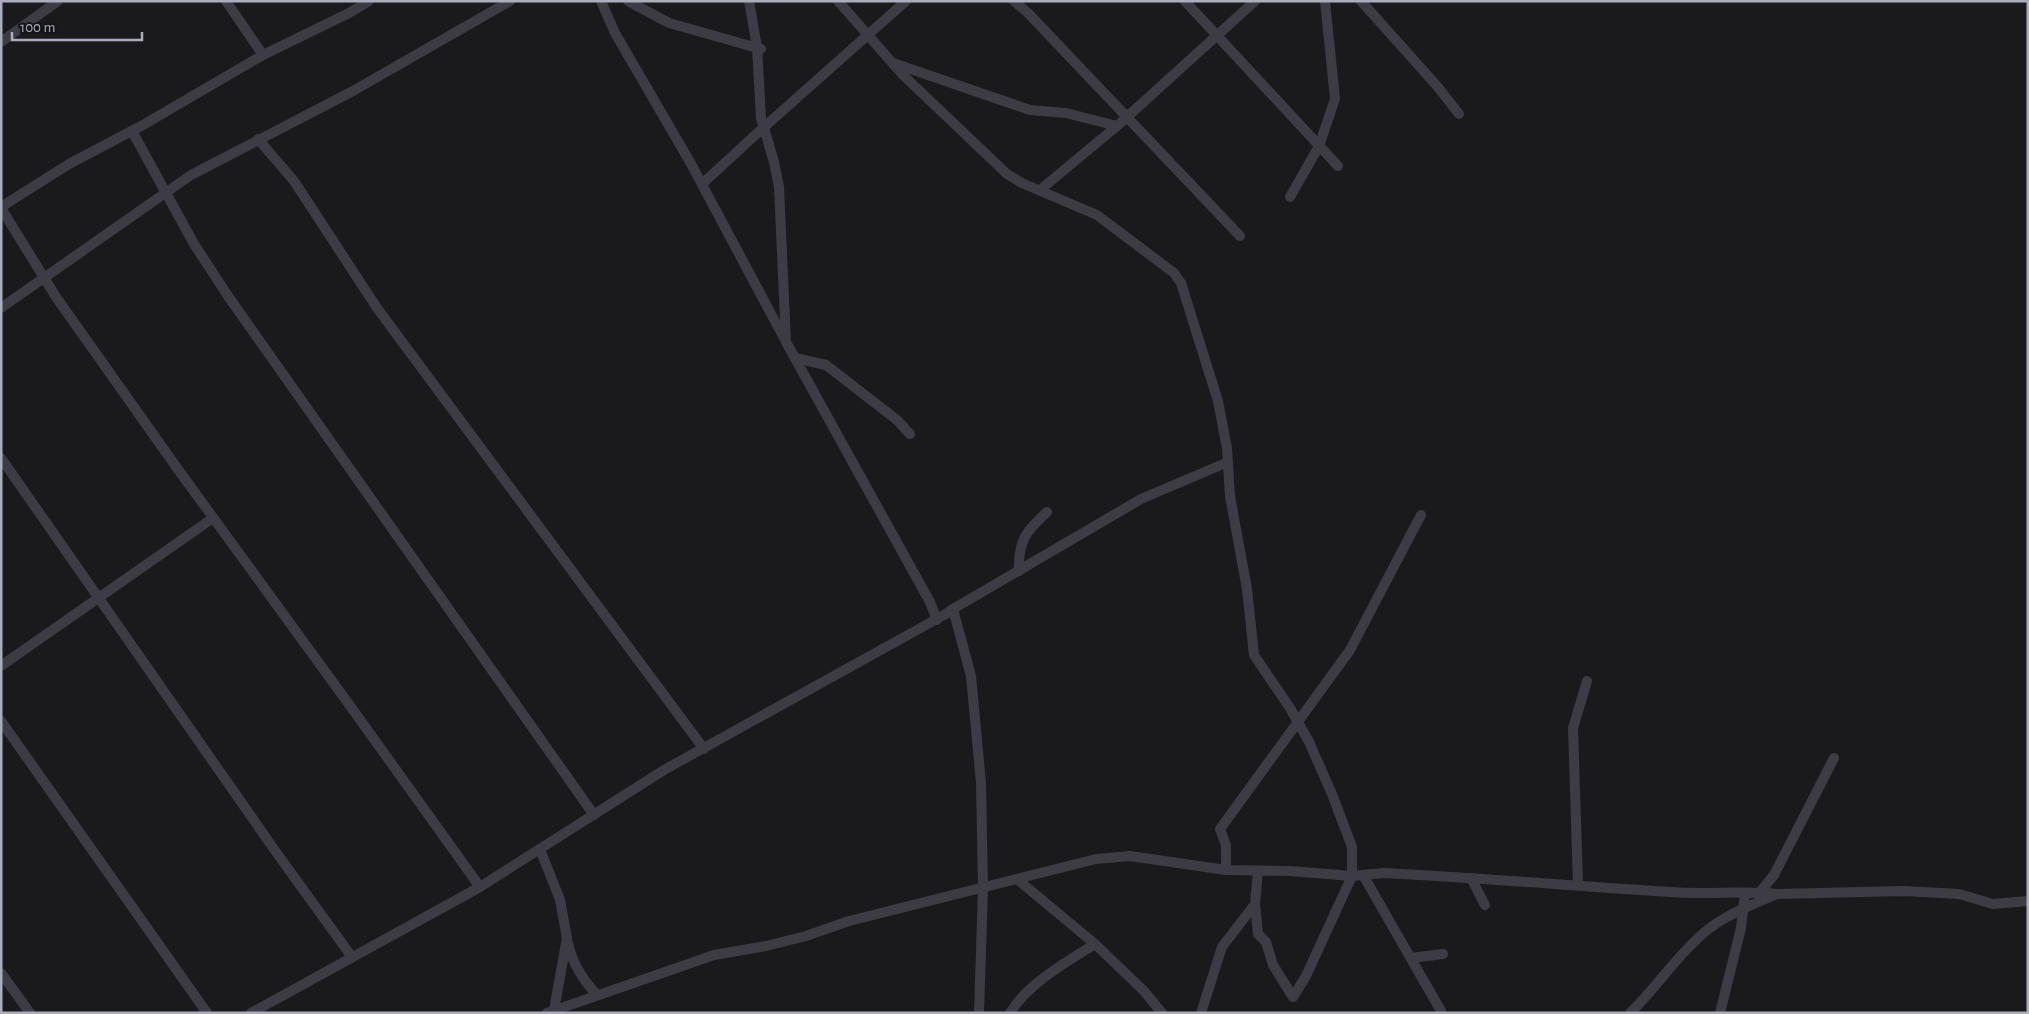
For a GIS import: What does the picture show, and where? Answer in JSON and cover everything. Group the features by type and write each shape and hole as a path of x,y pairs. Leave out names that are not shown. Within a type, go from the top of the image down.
{"street":[{"path":"1,42 58,1"},
{"path":"226,1 263,55"},
{"path":"369,1 349,13 263,55 132,131 69,164 1,208 56,297 480,887"},
{"path":"1,308 191,175 353,91 510,1"},
{"path":"601,1 616,33 702,184 786,342 930,602 937,620"},
{"path":"628,1 669,23 760,48"},
{"path":"749,1 760,48 763,128 774,162 779,187 786,342"},
{"path":"838,1 892,63 1007,174 1022,183 1097,215 1178,277 1218,401 1227,448 1230,496 1247,589 1254,654 1298,722 1332,794 1349,836 1352,852 1352,876 1306,976 1293,997 1273,965 1266,942 1258,934 1255,904 1258,871"},
{"path":"702,184 906,1"},
{"path":"1014,1 1028,13 1240,236"},
{"path":"1185,1 1338,166"},
{"path":"1040,190 1117,126 1255,1"},
{"path":"1290,197 1319,146 1335,99 1325,1"},
{"path":"1361,1 1437,86 1459,114"},
{"path":"892,63 1030,110 1066,113 1117,126"},
{"path":"132,131 194,244 228,296 594,815"},
{"path":"258,139 294,181 377,308 704,749"},
{"path":"795,358 826,365 898,420 910,434"},
{"path":"1,458 276,852 352,957"},
{"path":"251,1013 480,887 664,770 937,620 1141,500 1228,462"},
{"path":"1020,570 1019,555 1022,541 1030,528 1047,512"},
{"path":"1226,870 1226,845 1220,829 1350,650 1421,515"},
{"path":"1,666 100,599 213,518"},
{"path":"953,609 973,690 981,783 980,1013"},
{"path":"1578,884 1573,728 1587,681"},
{"path":"1,721 208,1013"},
{"path":"1760,892 1774,875 1834,758"},
{"path":"540,849 560,900 571,955 597,995"},
{"path":"551,1012 714,955 790,940 849,921 1114,856 1145,858 1226,870 1352,876 1384,873 1578,884 1674,892 1760,892 1778,894 1904,890 1959,894 1993,904 2028,902"},
{"path":"1363,875 1442,1011"},
{"path":"1471,878 1485,905"},
{"path":"1017,880 1095,944 1144,990 1162,1013"},
{"path":"1720,1013 1741,928 1745,893"},
{"path":"1630,1013 1678,958 1706,931 1731,914 1778,894"},
{"path":"1201,1013 1222,947 1255,904"},
{"path":"551,1012 567,938"},
{"path":"1010,1013 1017,1001 1058,968 1095,944"},
{"path":"1411,958 1443,954"},
{"path":"1,973 30,1013"}]}
